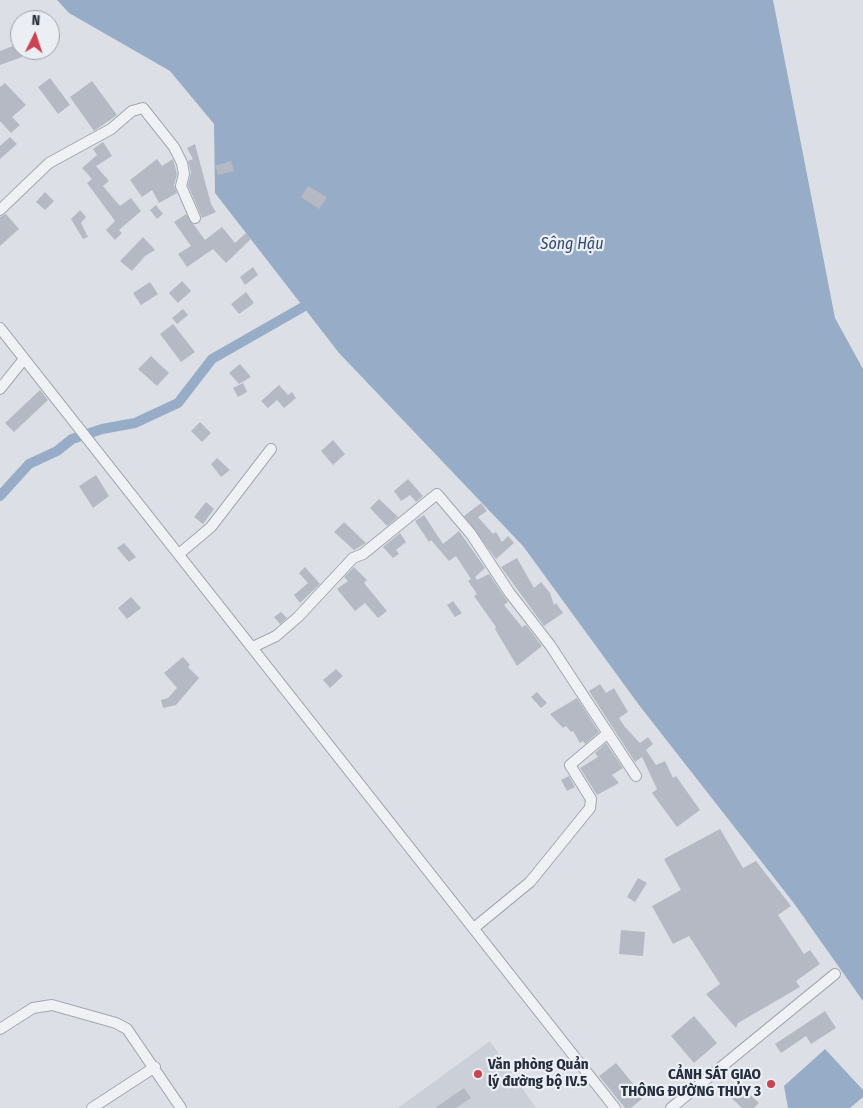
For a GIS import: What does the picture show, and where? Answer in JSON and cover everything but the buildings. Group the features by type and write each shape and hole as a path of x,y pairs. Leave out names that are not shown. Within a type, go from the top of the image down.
{"street":[{"path":"0,210 49,163 111,129 132,111 142,108 174,147 182,163 183,193 195,218"},
{"path":"0,328 615,1108"},
{"path":"0,389 24,359"},
{"path":"179,554 210,527 271,449"},
{"path":"253,647 276,636 298,617 353,558 364,554 436,494 471,534 510,592 550,645 636,776"},
{"path":"474,928 530,882 590,808 591,799 570,765 608,733"},
{"path":"671,1108 835,974"},
{"path":"0,1029 33,1008 52,1005 116,1023 127,1029 181,1108"},
{"path":"92,1108 154,1067"}],"shaded area":[{"name":"Văn phòng Quản lý đường bộ IV.5","path":"490,1041 536,1108 398,1108"}],"water":[{"name":"Sông Hậu","path":"57,0 773,0 835,318 863,369 863,1001 793,902 639,705 523,546 339,353 215,193 214,124 170,71 69,13"},
{"path":"825,1049 863,1090 863,1097 850,1108 788,1108 784,1086"}],"waterway":[{"path":"0,496 29,464 57,451 72,439 102,429 135,423 178,403 212,359 303,307"}],"place":[{"name":"Văn phòng Quản lý đường bộ IV.5","path":"478,1074"},
{"name":"CẢNH SÁT GIAO THÔNG ĐƯỜNG THỦY 3","path":"771,1084"}]}
